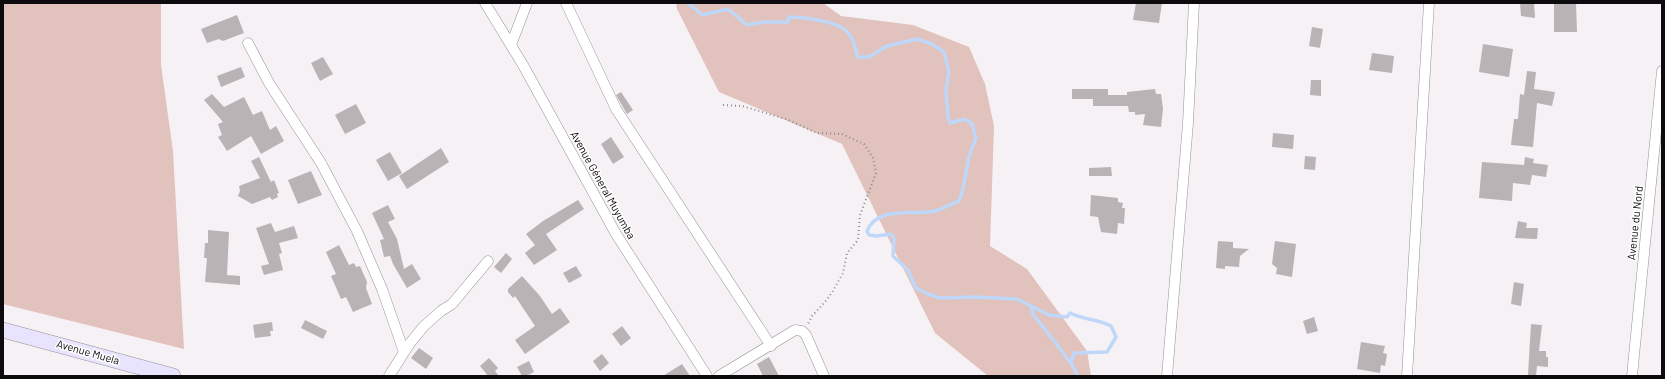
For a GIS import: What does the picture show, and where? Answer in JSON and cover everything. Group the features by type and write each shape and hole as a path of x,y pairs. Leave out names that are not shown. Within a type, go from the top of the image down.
{"street":[{"name":"Avenue Géneral Muyumba","path":"485,3 523,65 616,234 707,376"},
{"path":"510,45 527,3"},
{"path":"566,3 616,109 771,346"},
{"path":"1168,376 1188,123 1194,3"},
{"path":"1407,376 1429,3"},
{"path":"248,43 269,83 321,163 357,231 382,289 404,352"},
{"name":"Avenue du Nord","path":"1632,376 1662,71"},
{"path":"389,376 404,352 424,326 441,311 452,304 488,261"},
{"name":"Avenue Muela","path":"3,330 173,376"},
{"path":"719,376 771,346 795,330 802,331 806,335 824,376"}],"path":[{"path":"723,105 742,106 765,112 817,133 842,134 864,144 873,158 876,173 860,215 858,240 847,253 843,273 833,291 802,331"}],"shaded area":[{"path":"3,3 161,3 161,65 173,151 184,349 3,304"},
{"path":"676,3 823,3 841,16 913,25 969,47 985,84 994,126 990,246 1027,269 1087,351 1091,376 988,376 935,333 842,144 719,92 677,9"}],"building":[{"path":"1136,3 1162,3 1159,23 1133,20"},
{"path":"1520,3 1534,3 1535,18 1521,16"},
{"path":"1554,3 1576,3 1577,32 1554,32"},
{"path":"237,15 244,33 223,41 219,39 207,43 201,29"},
{"path":"1312,27 1323,29 1320,48 1309,46"},
{"path":"1483,44 1513,49 1509,77 1479,72"},
{"path":"1372,53 1394,56 1392,73 1369,70"},
{"path":"323,57 333,74 320,81 311,63"},
{"path":"241,67 245,77 221,87 217,76"},
{"path":"1527,71 1536,72 1534,89 1555,92 1552,106 1537,103 1533,147 1511,145 1514,119 1518,119 1520,94 1524,95"},
{"path":"1311,80 1321,80 1321,96 1310,95"},
{"path":"1072,89 1108,89 1108,95 1127,95 1127,92 1155,89 1156,94 1161,94 1163,109 1161,127 1143,125 1145,114 1135,115 1135,112 1129,112 1128,106 1093,106 1093,99 1072,99"},
{"path":"621,92 633,110 627,114 616,95"},
{"path":"212,94 224,107 244,97 253,115 262,111 270,130 276,126 284,141 261,154 251,136 227,151 218,137 222,135 218,124 223,122 204,100"},
{"path":"356,104 366,123 345,134 335,115"},
{"path":"1273,133 1294,135 1293,149 1272,147"},
{"path":"611,137 624,157 613,164 601,144"},
{"path":"441,148 449,162 407,189 399,176"},
{"path":"390,152 402,173 388,181 376,160"},
{"path":"1305,156 1316,157 1315,170 1304,169"},
{"path":"259,157 271,182 274,180 279,193 277,194 278,197 272,200 270,197 252,204 238,196 240,191 239,186 260,178 251,161"},
{"path":"1525,157 1534,159 1533,163 1548,165 1546,177 1532,175 1530,185 1513,183 1512,201 1479,198 1482,162 1524,165"},
{"path":"1111,167 1112,176 1089,176 1089,168"},
{"path":"311,171 322,195 298,204 288,180"},
{"path":"1091,195 1118,198 1118,202 1123,203 1122,208 1125,208 1124,224 1118,223 1117,234 1101,232 1098,217 1090,216"},
{"path":"578,200 584,209 546,234 557,250 534,265 525,253 535,245 526,234 543,221"},
{"path":"388,205 395,219 388,222 397,239 404,269 412,264 421,279 407,288 390,256 384,257 380,240 384,239 372,213"},
{"path":"1518,221 1527,223 1526,228 1538,228 1537,239 1515,238"},
{"path":"271,223 275,232 294,226 298,238 279,243 282,253 279,254 283,270 264,275 261,266 269,264 256,228"},
{"path":"208,230 229,232 227,275 240,276 240,285 205,282 207,258 204,258 205,243 208,243"},
{"path":"1218,241 1233,242 1233,248 1249,249 1240,256 1239,267 1225,266 1225,269 1216,268"},
{"path":"1275,241 1296,244 1292,277 1276,274 1277,268 1272,264"},
{"path":"339,245 349,265 354,263 356,267 360,266 367,282 366,288 372,304 353,312 346,297 341,299 331,276 336,274 326,252"},
{"path":"506,253 512,259 501,273 494,267"},
{"path":"576,266 582,276 569,283 563,273"},
{"path":"522,276 540,296 552,314 560,308 570,322 525,354 515,340 535,326 515,296 513,298 508,292 508,289"},
{"path":"1514,282 1524,284 1521,306 1511,304"},
{"path":"1314,317 1318,331 1307,334 1303,321"},
{"path":"305,320 327,331 323,339 301,328"},
{"path":"272,322 273,331 270,331 271,336 255,338 253,325"},
{"path":"1531,324 1542,325 1539,351 1546,351 1546,357 1548,357 1548,367 1537,366 1536,376 1528,375"},
{"path":"622,326 631,338 621,346 612,334"},
{"path":"1361,342 1385,346 1383,353 1387,354 1385,366 1381,365 1380,373 1357,369"},
{"path":"419,348 433,358 426,369 411,358"},
{"path":"602,354 609,363 600,371 593,361"},
{"path":"769,357 779,376 763,376 757,364"},
{"path":"489,358 498,368 495,371 499,376 488,376 480,366"},
{"path":"529,361 534,372 526,376 522,376 517,367"},
{"path":"682,364 690,376 663,376"}],"waterway":[{"path":"688,3 702,15 728,9 747,25 763,22 788,22 789,17 833,24 844,29 850,35 858,57 869,57 887,46 917,39 932,44 944,52 949,71 946,91 948,118 950,123 965,119 972,124 976,139 972,147 964,186 959,201 935,211 897,213 888,215 879,218 872,223 867,231 869,235 877,236 891,234 894,239 893,256 908,270 916,288 928,294 940,298 975,297 1017,299 1049,315 1067,317 1070,313 1111,326 1116,337 1107,352 1074,353 1071,363 1078,376"},
{"path":"1031,307 1033,314 1071,363"}]}
